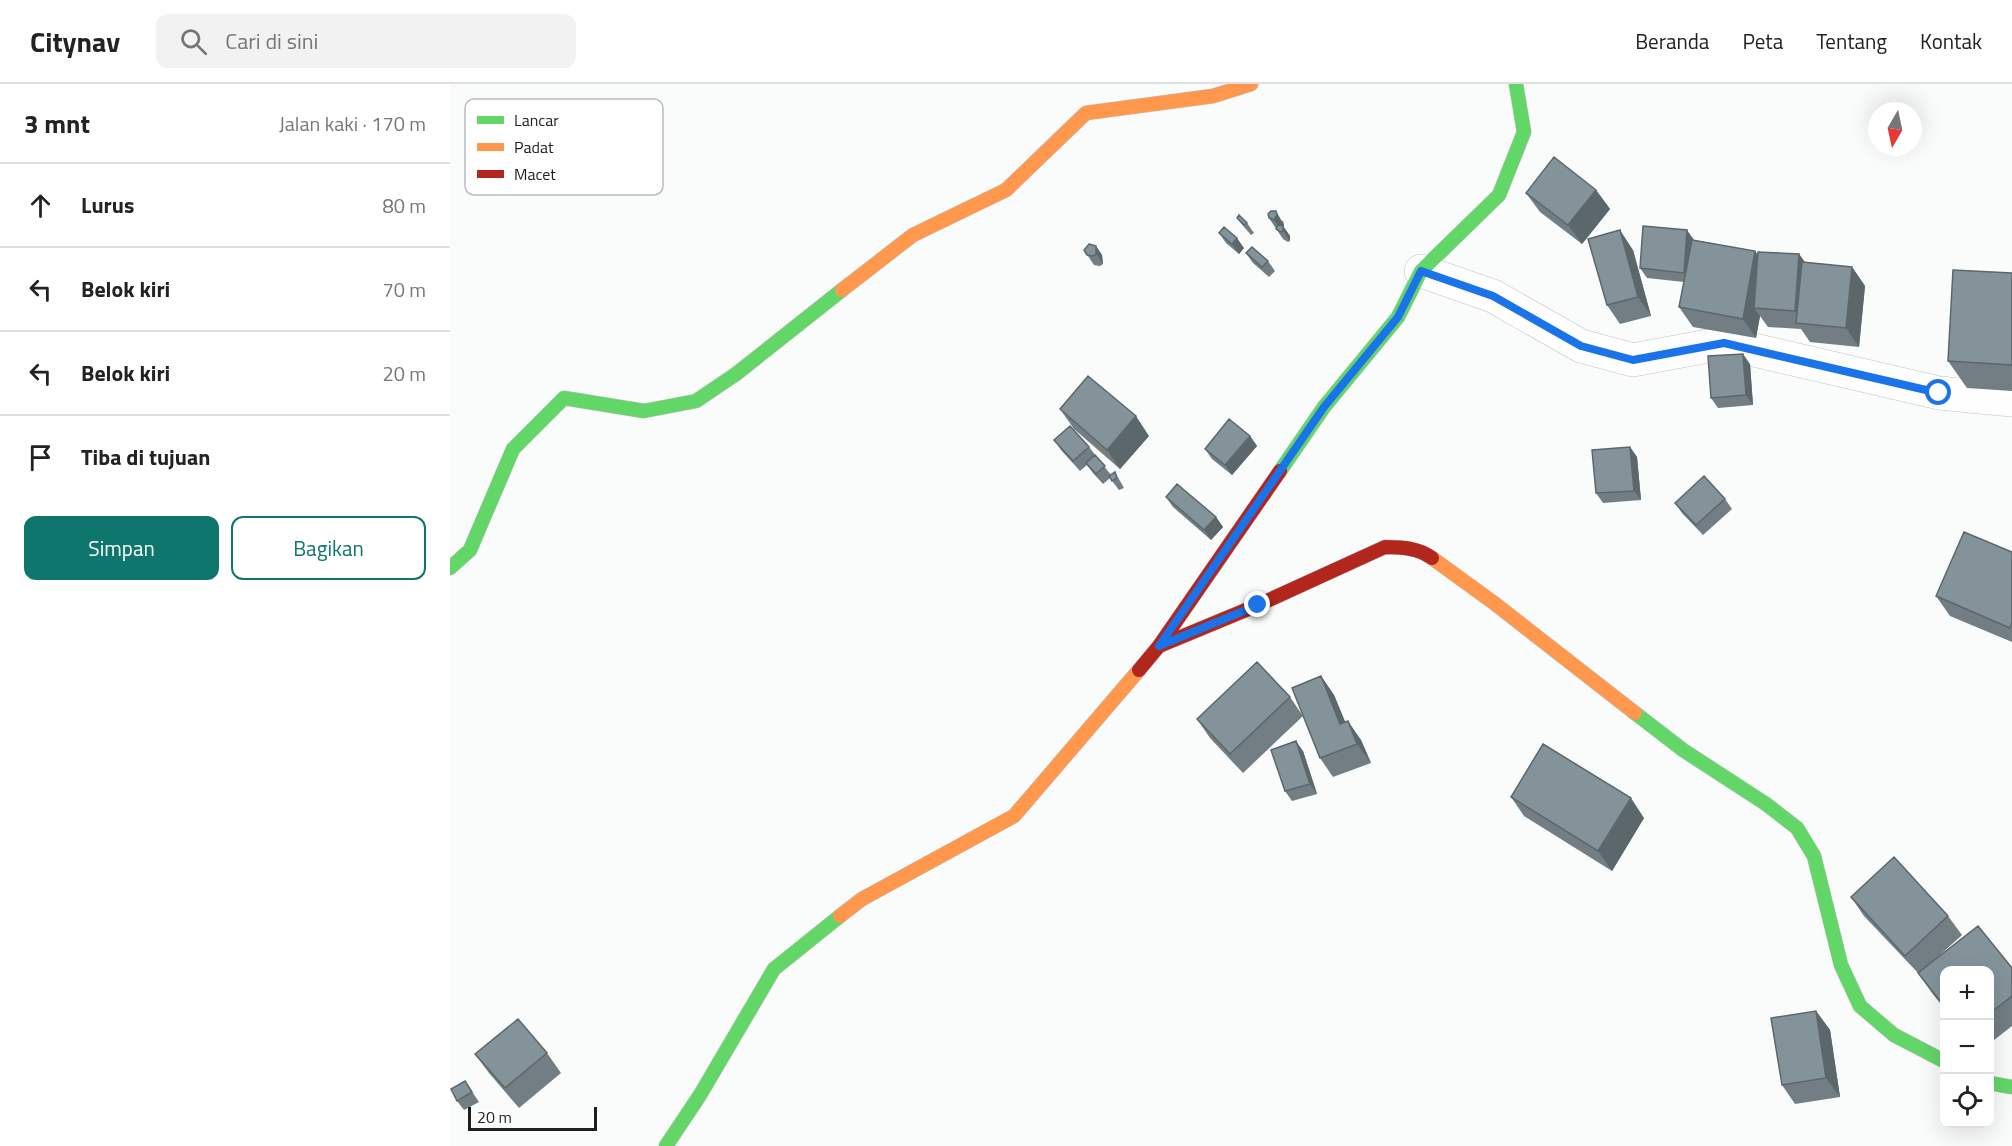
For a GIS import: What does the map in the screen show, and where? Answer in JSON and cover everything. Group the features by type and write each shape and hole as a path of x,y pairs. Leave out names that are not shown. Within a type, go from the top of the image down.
{"street":[{"path":"450,568 470,550 513,449 564,398 644,411 696,401 736,374 913,235 1006,190 1086,112 1213,96 1251,84"},
{"path":"666,1146 700,1095 774,969 862,899 1014,816 1159,646 1324,407 1398,317 1421,271 1499,195 1524,132 1516,84"},
{"path":"1421,271 1493,296 1581,346 1633,360 1724,343 1939,393 2012,400"},
{"path":"1159,646 1258,605 1385,547 1406,547 1425,553 1494,603 1683,750 1766,804 1797,828 1814,856 1841,965 1860,1006 1894,1035 1940,1059"},
{"path":"1994,1084 2012,1087"}],"building":[{"path":"1554,157 1596,190 1568,225 1526,193"},
{"path":"1276,211 1277,215 1274,220 1269,218 1268,214"},
{"path":"1239,215 1247,223 1244,225 1237,218"},
{"path":"1278,225 1283,226 1283,231 1276,229"},
{"path":"1643,226 1687,230 1684,273 1640,268"},
{"path":"1224,227 1237,238 1232,244 1219,233"},
{"path":"1620,230 1638,297 1607,305 1588,239"},
{"path":"1692,240 1755,251 1743,319 1679,307"},
{"path":"1089,244 1096,246 1096,254 1093,256 1087,255 1084,250"},
{"path":"1252,247 1268,261 1262,267 1246,253"},
{"path":"1758,252 1799,254 1795,311 1754,308"},
{"path":"1802,262 1852,267 1846,328 1796,323"},
{"path":"1953,270 2012,273 2012,365 1948,361"},
{"path":"1743,354 1746,395 1711,398 1708,356"},
{"path":"1088,376 1136,416 1107,450 1060,409"},
{"path":"1229,419 1250,436 1225,465 1205,449"},
{"path":"1070,426 1089,447 1073,461 1054,440"},
{"path":"1630,447 1634,491 1596,493 1592,450"},
{"path":"1095,455 1105,466 1096,474 1086,463"},
{"path":"1115,472 1117,478 1112,481 1109,476"},
{"path":"1704,476 1725,499 1696,525 1675,503"},
{"path":"1177,484 1216,517 1204,530 1166,497"},
{"path":"1964,532 2012,552 2012,623 2010,628 1936,596"},
{"path":"1257,662 1290,697 1230,754 1197,719"},
{"path":"1321,676 1340,724 1348,721 1357,744 1320,758 1292,688"},
{"path":"1296,741 1310,784 1285,791 1271,750"},
{"path":"1543,744 1631,798 1598,851 1511,797"},
{"path":"1894,857 1948,916 1905,956 1851,897"},
{"path":"1978,926 2012,968 2012,996 1994,1010 1994,966 1940,966 1940,1001 1918,973"},
{"path":"1816,1011 1826,1078 1782,1085 1771,1018"},
{"path":"518,1019 547,1053 505,1088 475,1054"},
{"path":"465,1081 472,1092 457,1101 451,1089"}],"traffic: fast":[{"path":"1280,471 1324,407 1398,317 1421,271 1499,195 1524,132 1516,84"},
{"path":"450,568 470,550 513,449 564,398 644,411 696,401 736,374 842,290"},
{"path":"1635,713 1683,750 1766,804 1797,828 1814,856 1841,965 1860,1006 1894,1035 1940,1059"},
{"path":"666,1146 700,1095 774,969 840,916"},
{"path":"1994,1084 2012,1087"}],"traffic: slow":[{"path":"842,290 913,235 1006,190 1086,113 1213,96 1251,84"},
{"path":"1432,558 1494,603 1635,713"},
{"path":"840,916 862,899 1014,816 1139,670"}],"traffic: jam":[{"path":"1139,670 1159,646 1280,471"},
{"path":"1159,646 1258,605 1385,547 1410,549 1432,558"}],"route":[{"path":"1258,605 1159,646 1324,407 1398,317 1421,271 1493,296 1581,346 1633,360 1724,343 1939,393"}]}
